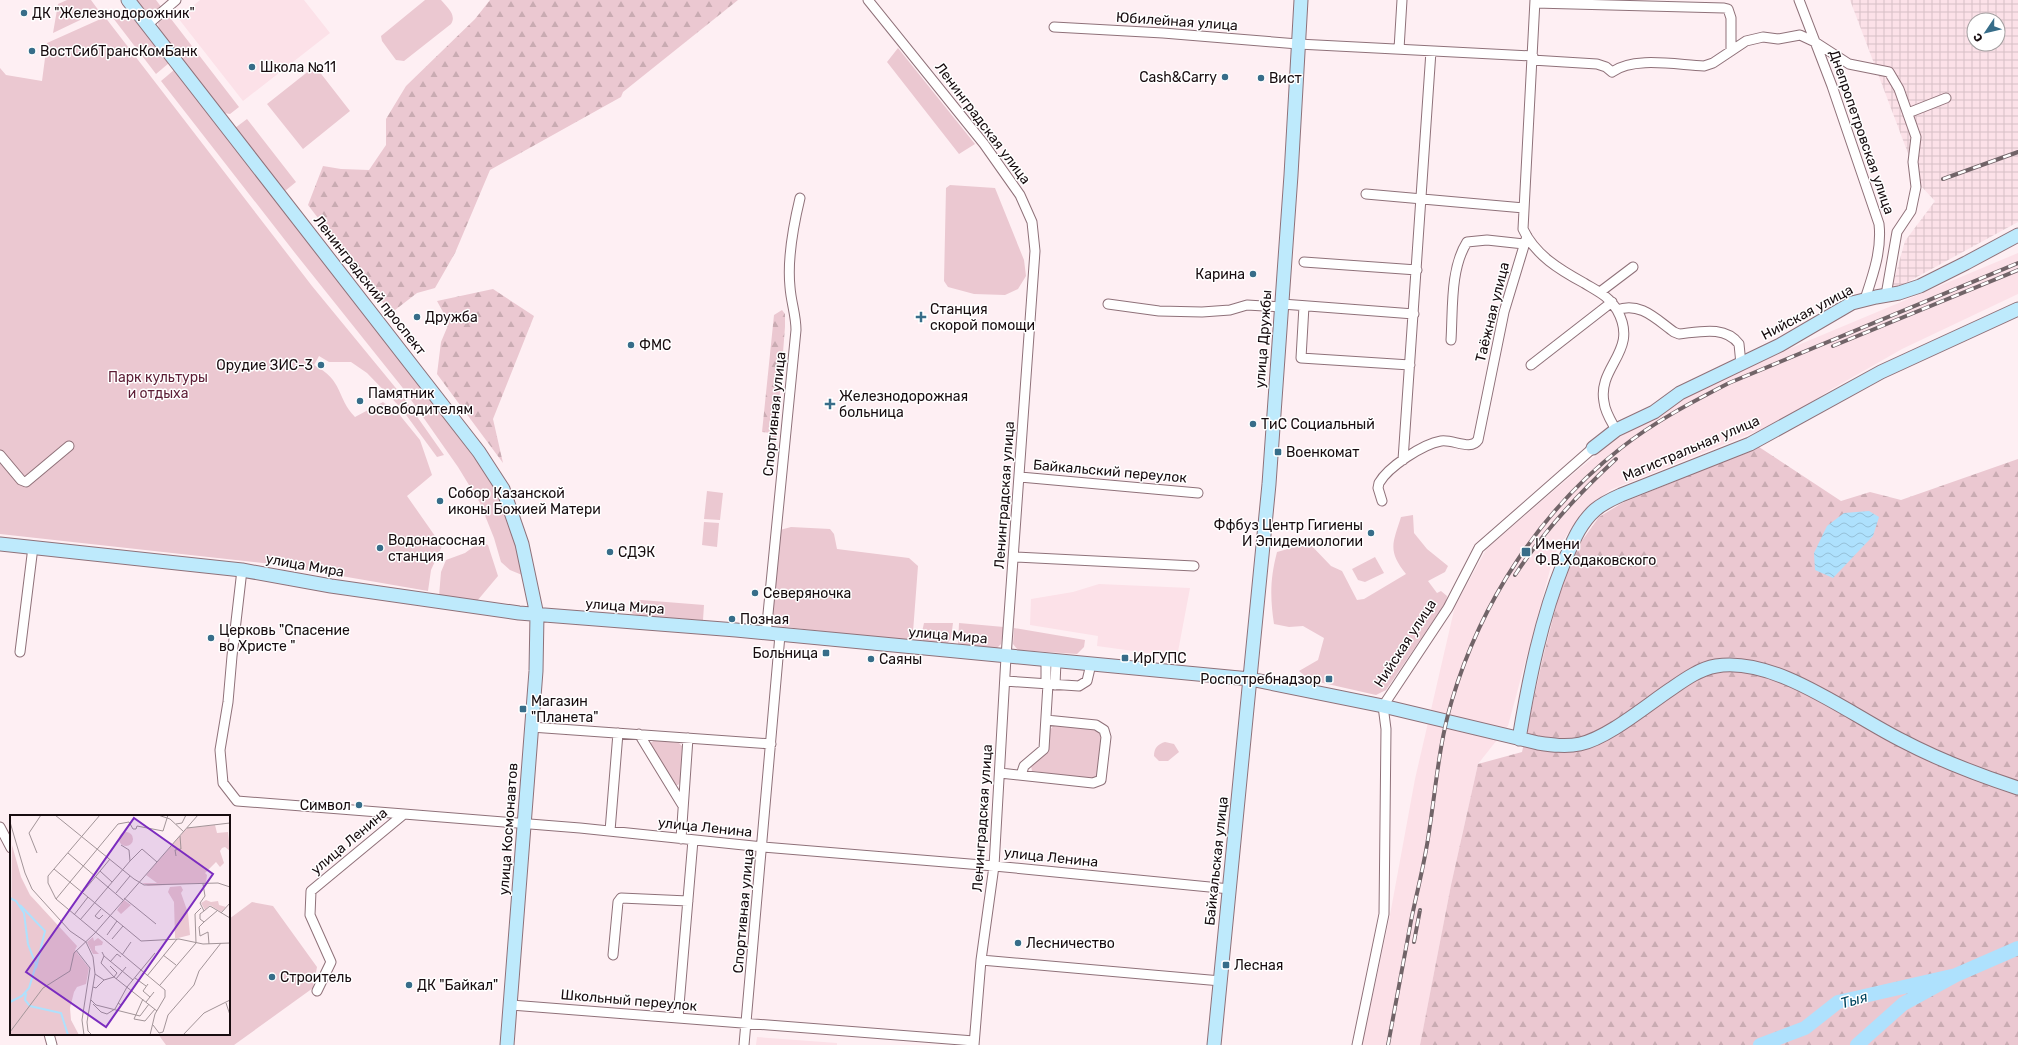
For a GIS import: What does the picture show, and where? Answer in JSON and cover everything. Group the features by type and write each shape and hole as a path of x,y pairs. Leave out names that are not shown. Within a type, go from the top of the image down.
{"street":[{"name":"Ленинградский проспект","path":"128,0 479,452 495,476 509,503 516,524 536,615"},
{"path":"147,24 176,0"},
{"name":"Ленинградская улица","path":"868,0 984,144 1020,195 1032,222 1035,251 1006,656 994,866 981,960 974,1043"},
{"name":"улица Дружбы","path":"1250,679 1269,484 1282,306 1301,0"},
{"path":"1399,49 1402,0"},
{"name":"Днепропетровская улица","path":"1799,0 1879,224 1880,233 1877,258 1865,299"},
{"path":"1535,1 1663,3 1728,9 1731,18 1731,50"},
{"name":"Таёжная улица","path":"1382,501 1378,488 1379,483 1403,460 1439,441 1449,440 1471,446 1478,440 1504,312 1525,240 1523,222 1535,1"},
{"name":"Юбилейная улица","path":"1054,27 1158,33 1298,44 1533,58 1597,64 1606,67 1612,72 1621,66 1633,63 1708,65 1721,59 1731,50"},
{"path":"1731,50 1746,41 1763,37 1778,39 1800,35 1815,42 1849,64 1889,72 1895,81 1916,137 1913,162 1915,194 1911,211 1897,232 1886,295"},
{"path":"1403,460 1417,270 1430,51"},
{"path":"1908,113 1946,98"},
{"path":"1366,194 1524,208"},
{"name":"Спортивная улица","path":"766,634 796,330 796,316 790,287 792,232 800,198"},
{"name":"Нийская улица","path":"1357,1045 1384,914 1386,729 1383,706 1448,608 1479,548 1593,448 1616,430 1654,412 1680,393 1798,336 1852,303 1907,291 1939,278 2018,234"},
{"path":"1451,340 1456,274 1460,258 1467,242 1487,240 1525,240 1549,261 1600,292 1614,306 1623,326 1624,343 1605,381 1603,401 1616,430"},
{"path":"1304,262 1417,270"},
{"path":"1600,292 1633,267"},
{"path":"1108,304 1159,311 1202,312 1230,310 1247,305 1304,306 1414,314"},
{"path":"1304,306 1301,358 1410,365"},
{"path":"1531,365 1614,306 1628,307 1647,312 1679,334 1711,332 1728,334 1739,344 1741,364"},
{"name":"Магистральная улица","path":"1519,739 1528,684 1540,634 1554,587 1575,537 1594,511 1608,501 1621,495 1750,444 1882,372 2018,309"},
{"path":"0,456 21,480 26,482 69,446"},
{"name":"Байкальский переулок","path":"1020,477 1198,493"},
{"name":"улица Мира","path":"0,544 242,570 339,587 536,615 780,635 1250,679 1383,706 1519,739 1557,745 1582,743 1607,732 1690,676 1714,666 1729,664 1744,665 1771,672 1805,687 1900,740 1932,755 1973,773 2018,788"},
{"path":"20,652 33,547"},
{"path":"1014,557 1194,566"},
{"path":"242,570 228,702 220,750 223,783 237,801 404,814"},
{"name":"улица Космонавтов","path":"507,1045 536,671 536,615"},
{"name":"Спортивная улица","path":"744,1045 763,847 780,635"},
{"path":"1021,775 1024,766 1044,749 1051,660"},
{"path":"1005,681 1075,686 1085,683 1089,677 1091,664"},
{"name":"Байкальская улица","path":"1214,1045 1250,679"},
{"path":"1000,773 1095,783 1100,782 1102,779 1106,737 1101,728 1096,725 1046,720"},
{"path":"531,727 771,744"},
{"path":"610,831 618,733"},
{"path":"639,734 683,806"},
{"path":"681,839 688,738"},
{"name":"улица Ленина","path":"317,991 330,962 310,915 311,891 404,814 610,831 763,847 994,866 1230,889"},
{"path":"0,827 10,846"},
{"path":"678,1017 694,840"},
{"path":"613,955 618,902 621,898 688,902"},
{"path":"981,960 1220,981"},
{"name":"Школьный переулок","path":"510,1005 678,1017 974,1043"},
{"path":"50,1035 52,1045"}],"shaded area":[{"name":"Школа №11","path":"200,0 304,0 330,33 243,101 178,18"},
{"path":"1850,0 2018,0 2018,222 1891,291 1905,241 1935,201 1920,185"},
{"path":"2018,253 2018,294 1902,349 1832,389 1780,422 1610,490 1581,513 1554,555 1508,726 1478,764 1451,885 1420,1045 1362,1045 1390,915 1415,779 1455,606 1487,548 1579,469 1621,436 1673,404 1753,364"},
{"path":"1099,584 1190,588 1177,657 1097,646 1098,636 1030,625 1031,599 1073,592"},
{"path":"757,1037 837,1043 837,1045 756,1045"}],"green space":[{"path":"67,0 91,0 99,11 53,33 58,4"},
{"path":"136,0 156,0 162,8 152,15 149,15"},
{"path":"425,0 441,0 452,14 453,21 404,61 396,60 382,41 381,36"},
{"path":"490,0 738,0 623,92 621,97 490,170 455,253 435,288 417,293 395,310 384,304 308,205 323,166 341,169 369,170 386,145 386,119 406,86 475,19"},
{"path":"125,9 129,11 169,63 156,74 110,14"},
{"path":"168,15 239,107 230,114 224,113 159,29 158,23"},
{"name":"Парк культуры и отдыха","path":"105,17 312,286 404,398 444,455 437,457 401,408 367,373 351,362 329,362 319,356 314,365 324,371 335,383 349,410 355,417 383,402 398,413 420,440 432,475 407,496 442,546 431,570 428,591 272,564 0,534 0,68 6,75 42,81 47,43"},
{"path":"898,48 975,144 959,154 887,62"},
{"path":"315,66 350,111 303,149 267,104"},
{"path":"174,70 402,362 490,479 503,502 515,537 522,575 510,570 501,562 494,538 480,503 458,467 402,387 161,81"},
{"path":"247,119 296,182 285,191 235,128"},
{"path":"950,185 995,188 1024,260 1026,276 1018,289 1005,295 974,294 948,287 944,281 946,188"},
{"path":"493,289 534,316 493,419 503,463 437,374 441,342 449,323 437,301"},
{"path":"782,310 785,314 785,327 776,442 771,442 771,433 762,432 774,315"},
{"path":"1759,447 1841,501 1870,492 1901,500 2018,459 2018,1045 1420,1045 1451,885 1478,764 1522,752 1543,657 1562,583 1581,542 1599,517 1622,503"},
{"path":"707,491 723,493 720,520 704,519"},
{"path":"1413,515 1414,533 1427,549 1448,566 1445,572 1428,581 1437,593 1441,591 1447,596 1446,602 1386,690 1376,695 1310,680 1299,671 1318,660 1324,638 1303,626 1289,627 1274,624 1271,588 1277,552 1309,543 1331,566 1342,571 1357,600 1364,599 1406,574 1396,559 1393,546 1401,517"},
{"path":"704,522 719,523 717,547 702,545"},
{"path":"791,527 830,529 834,534 837,549 909,558 918,566 913,632 909,641 777,626 772,619 780,530"},
{"path":"480,542 488,545 498,576 477,601 439,596 441,572 446,560 465,553"},
{"path":"1375,557 1384,573 1365,582 1358,580 1352,569"},
{"path":"641,600 704,605 703,620 640,616 631,613 628,609 631,603"},
{"path":"924,623 953,623 951,638 947,644 923,642 922,632"},
{"path":"959,623 1004,627 1001,644 996,649 958,646"},
{"path":"1014,628 1085,640 1084,647 1077,654 1018,650 1013,644"},
{"path":"1055,724 1088,727 1099,732 1103,736 1098,777 1093,779 1032,771 1031,766 1046,753 1049,731"},
{"path":"655,740 679,743 682,746 681,781 678,785 675,785 649,744"},
{"path":"1165,742 1174,744 1179,752 1168,761 1159,761 1154,756 1155,751 1158,745"},
{"name":"Строитель","path":"252,902 273,906 317,967 313,988 234,1045 166,1045 159,1035 230,1035 230,918"}],"water":[{"path":"1869,511 1879,517 1873,536 1833,578 1815,570 1814,553 1827,526 1844,513"}],"waterway":[{"name":"Тыя","path":"1857,1045 1903,1004 1956,975 2018,948"},
{"name":"Тыя","path":"1760,1045 1805,1028 1838,1002 1956,975"}],"railway":[{"path":"1943,179 2018,152"},
{"path":"1388,1045 1429,832 1444,732 1452,700 1464,664 1479,628 1497,594 1517,561 1564,500 1621,448 1660,421 1729,383 2018,263"},
{"path":"1833,346 2018,270"},
{"path":"1515,575 1538,543 1562,514 1616,459"},
{"path":"1414,942 1420,910"}],"place":[{"name":"ДК \"Железнодорожник\"","path":"24,13"},
{"name":"ВостСибТрансКомБанк","path":"32,51"},
{"name":"Школа №11","path":"252,67"},
{"name":"Cash&Carry","path":"1225,77"},
{"name":"Вист","path":"1261,78"},
{"name":"Карина","path":"1253,274"},
{"name":"Дружба","path":"417,317"},
{"name":"Станция скорой помощи","path":"921,317"},
{"name":"ФМС","path":"631,345"},
{"name":"Орудие ЗИС-3","path":"321,365"},
{"name":"Памятник освободителям","path":"360,401"},
{"name":"Железнодорожная больница","path":"830,404"},
{"name":"ТиС Социальный","path":"1253,424"},
{"name":"Военкомат","path":"1278,452"},
{"name":"Собор Казанской иконы Божией Матери","path":"440,501"},
{"name":"Ффбуз Центр Гигиены И Эпидемиологии","path":"1371,533"},
{"name":"Водонасосная станция","path":"380,548"},
{"name":"СДЭК","path":"610,552"},
{"name":"Имени Ф.В.Ходаковского","path":"1526,552"},
{"name":"Северяночка","path":"755,593"},
{"name":"Позная","path":"732,619"},
{"name":"Церковь \"Спасение во Христе \"","path":"211,638"},
{"name":"Больница","path":"826,653"},
{"name":"ИрГУПС","path":"1125,658"},
{"name":"Саяны","path":"871,659"},
{"name":"Роспотребнадзор","path":"1329,679"},
{"name":"Магазин \"Планета\"","path":"523,709"},
{"name":"Символ","path":"359,805"},
{"name":"Лесничество","path":"1018,943"},
{"name":"Лесная","path":"1226,965"},
{"name":"Строитель","path":"272,977"},
{"name":"ДК \"Байкал\"","path":"409,985"}]}
